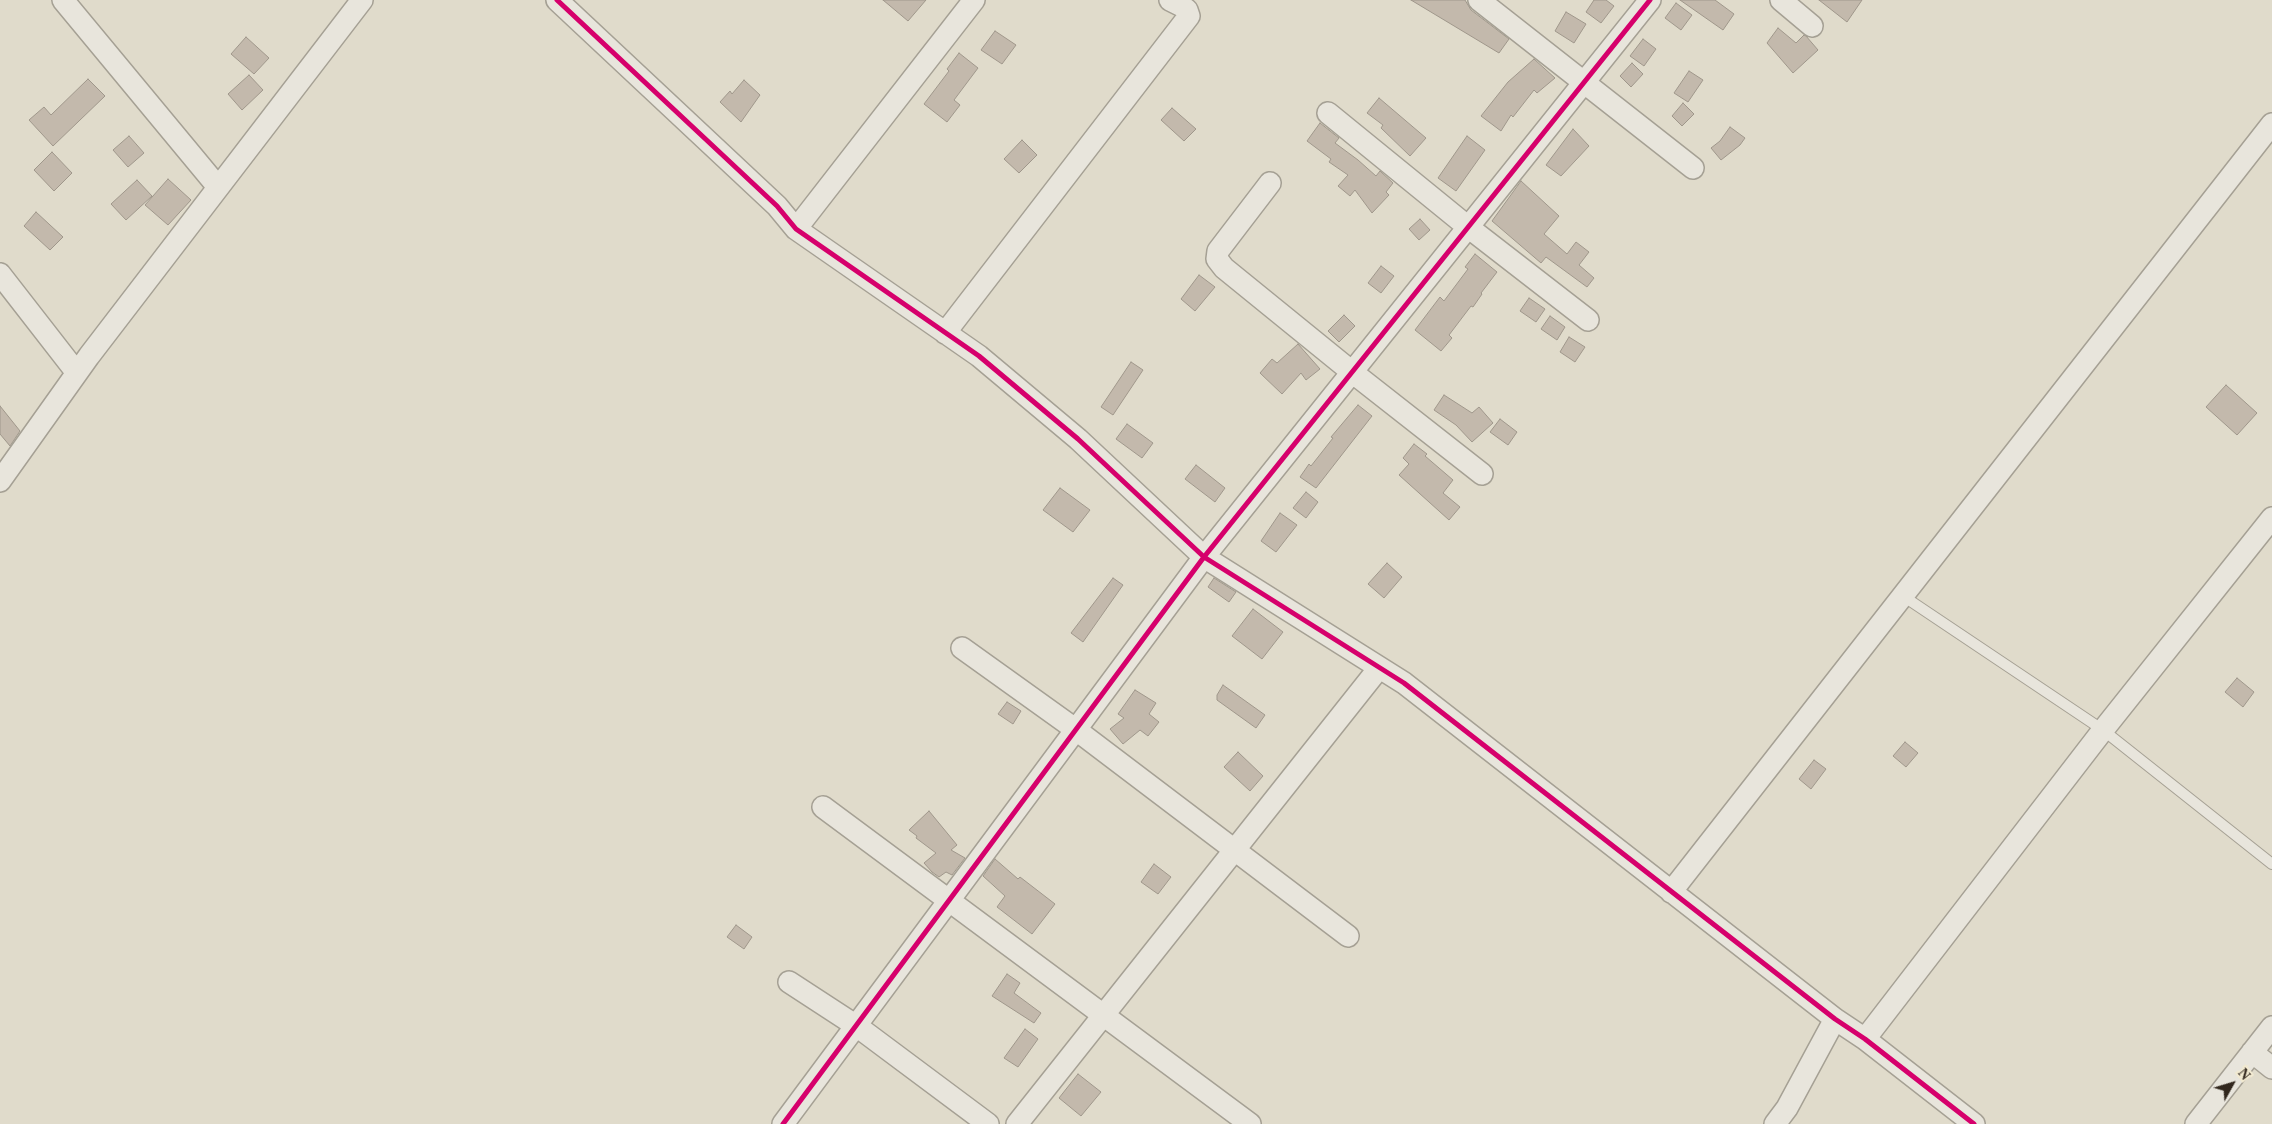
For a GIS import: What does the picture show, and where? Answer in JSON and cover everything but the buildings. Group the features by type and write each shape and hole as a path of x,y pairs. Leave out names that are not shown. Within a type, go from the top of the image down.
{"street":[{"path":"63,0 218,187"},
{"path":"0,481 77,373 362,0"},
{"path":"557,0 778,206 796,230 979,356 1078,439 1204,557 1404,683 1835,1019 1865,1039 1974,1124"},
{"path":"796,230 974,0"},
{"path":"945,333 1189,16 1187,10 1170,0"},
{"path":"1479,0 1693,168"},
{"path":"784,1124 858,1027 1075,729 1204,557 1650,0"},
{"path":"1780,0 1812,26"},
{"path":"1328,113 1468,227 1588,320"},
{"path":"1671,892 2272,124"},
{"path":"1270,183 1218,251 1217,259 1224,268 1352,372 1482,474"},
{"path":"0,274 77,373"},
{"path":"1865,1039 2104,730 2272,518"},
{"path":"962,648 1075,729 1348,936"},
{"path":"1017,1124 1379,668"},
{"path":"823,807 950,899 1250,1124"},
{"path":"789,982 858,1027 988,1124"},
{"path":"1775,1124 1787,1108 1835,1019"},
{"path":"2196,1124 2272,1027"},
{"path":"2252,1052 2272,1068"}],"lane":[{"path":"1903,596 2104,730 2272,864"}],"cycle path":[{"path":"557,0 777,206 796,229 979,356 1078,439 1204,557 1404,683 1835,1019 1865,1039 1974,1124"},
{"path":"783,1124 1204,557 1650,0"}]}
